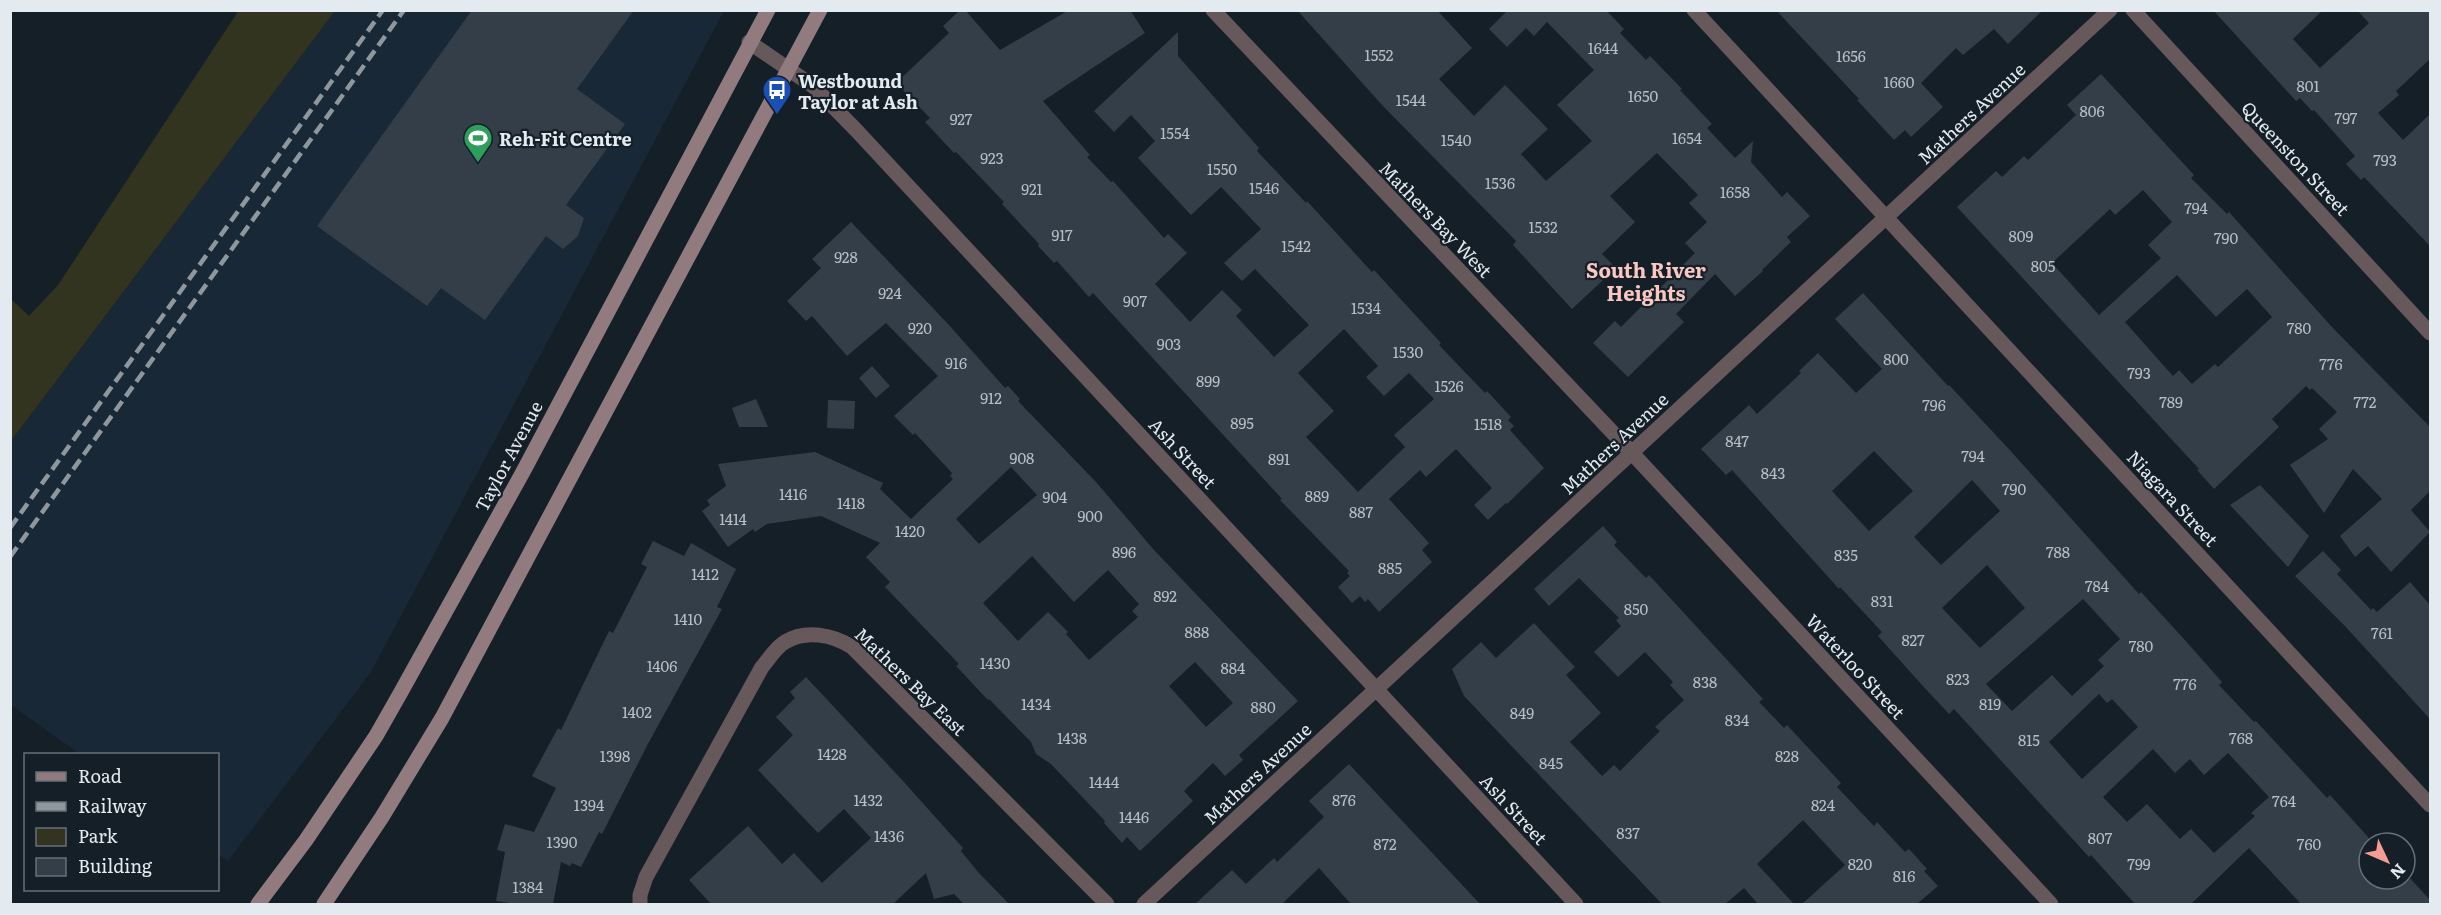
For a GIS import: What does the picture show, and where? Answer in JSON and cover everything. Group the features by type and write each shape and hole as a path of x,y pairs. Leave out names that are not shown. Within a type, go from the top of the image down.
{"main road":[{"name":"Taylor Avenue","path":"258,904 306,840 376,736 524,470 768,10"},
{"path":"324,904 382,817 442,718 820,10"}],"street":[{"name":"Mathers Bay West","path":"1213,10 1632,453"},
{"path":"1694,10 1888,217"},
{"name":"Mathers Avenue","path":"1144,904 2110,10"},
{"name":"Queenston Street","path":"2133,10 2430,333"},
{"name":"Ash Street","path":"749,42 813,86 857,131 1576,904"},
{"name":"Niagara Street","path":"1888,217 2430,805"},
{"name":"Waterloo Street","path":"1632,453 2051,904"},
{"name":"Mathers Bay East","path":"640,904 640,895 646,877 762,667 785,642 821,634 838,638 852,647 1107,904"}],"shaded area":[{"path":"335,11 724,11 371,672 228,861 219,855 219,753 79,753 11,705 11,441"}],"green space":[{"path":"239,10 335,11 11,441 11,299 29,316 58,285"}],"building":[{"name":"Reh-Fit Centre","path":"472,10 634,10 577,89 625,124 566,205 584,218 578,236 563,249 546,236 485,320 441,288 427,306 317,226"},
{"path":"960,10 965,10 1000,50 1069,10 1130,10 1145,33 1043,101 1090,155 1087,157 1111,182 1113,181 1164,238 1168,234 1187,253 1155,284 1190,322 1222,290 1242,310 1236,316 1274,357 1309,325 1255,269 1242,281 1224,263 1261,229 1221,187 1191,215 1138,158 1155,141 1131,115 1114,132 1094,111 1178,32 1178,56 1259,148 1257,151 1372,272 1374,270 1441,343 1439,345 1511,417 1508,420 1514,426 1510,430 1544,468 1488,520 1474,505 1492,488 1456,449 1426,477 1420,470 1389,499 1429,543 1422,550 1432,562 1379,612 1368,599 1365,602 1360,596 1352,603 1338,587 1350,576 1347,573 1349,571 1280,500 1282,499 1093,293 1089,297 1057,261 1054,263 1038,246 1039,244 1002,204 1004,202 925,122 930,118 896,83 949,33 943,26","holes":["1344,329 1378,366 1366,377 1384,396 1409,373 1434,399 1394,435 1405,447 1358,492 1306,437 1334,411 1298,373"]},
{"path":"1297,10 1437,10 1472,48 1439,79 1474,116 1505,85 1548,129 1521,154 1546,181 1592,141 1557,105 1594,70 1547,22 1534,36 1526,28 1507,47 1489,29 1508,10 1606,10 1624,29 1620,33 1646,60 1650,56 1682,89 1680,90 1712,124 1707,128 1735,158 1753,141 1751,162 1782,197 1787,192 1810,216 1787,237 1791,242 1735,296 1715,274 1676,314 1684,322 1628,377 1593,343 1615,321 1621,327 1695,253 1685,243 1707,222 1689,203 1698,195 1657,153 1610,196 1635,222 1602,254 1616,268 1572,309 1513,245 1516,241 1382,105"},
{"path":"1776,10 2043,10 2008,44 1994,29 1963,55 1956,48 1921,83 1943,107 1911,137 1905,130 1894,140"},
{"path":"2213,10 2323,10 2293,39 2320,68 2369,23 2357,10 2430,10 2430,59 2396,91 2399,95 2378,113 2403,140 2430,114 2430,246 2364,177 2361,180 2346,164 2355,156 2314,110 2312,111 2300,98 2296,101"},
{"path":"2101,74 2194,175 2191,178 2227,214 2229,212 2331,326 2430,427 2430,491 2411,510 2430,532 2391,572 2368,546 2355,557 2340,536 2382,499 2353,469 2324,513 2290,465 2328,439 2319,429 2337,412 2312,388 2310,390 2306,386 2272,419 2279,427 2214,489 2197,470 2199,469 1957,207 1996,171 2002,177 2024,156 2028,160 2076,115 2067,105","holes":["2143,190 2172,222 2148,245 2161,258 2099,315 2052,263 2110,209 2115,215","2177,275 2216,317 2247,289 2272,317 2218,367 2215,364 2192,384 2179,370 2173,376 2125,322"]},
{"path":"851,222 1005,388 1008,386 1020,399 1018,401 1096,482 1154,550 1298,701 1239,755 1243,760 1225,776 1213,763 1184,791 1193,801 1140,851 1127,837 1122,843 1104,823 1105,821 1051,764 1036,754 1031,742 988,700 956,666 959,664 885,587 890,582 866,557 880,543 821,516 767,524 755,532 753,529 728,547 702,511 710,505 707,500 726,486 718,464 815,452 883,483 880,489 911,519 953,479 950,476 952,473 915,433 913,435 894,416 938,376 886,323 847,356 812,316 806,321 787,301 821,268 812,259","holes":["1011,467 1037,495 979,544 956,519","1032,556 1074,602 1108,570 1139,604 1132,611 1138,617 1089,660 1066,634 1068,632 1048,612 1018,641 983,603","1195,662 1233,703 1206,727 1169,686"]},
{"path":"1863,293 2007,447 2139,594 2141,592 2183,638 2222,682 2219,685 2254,722 2256,721 2327,798 2330,795 2363,831 2357,831 2357,891 2417,891 2417,886 2430,900 2430,904 2301,904 2249,848 2191,904 2135,904 1954,709 1949,714 1922,685 1878,636 1882,632 1840,587 1839,589 1732,470 1726,475 1701,449 1749,405 1757,414 1801,373 1799,371 1818,353 1856,393 1882,369 1835,319","holes":["1874,451 1913,491 1869,531 1832,491","1972,480 2000,511 1941,565 1914,537","1987,565 2025,608 1980,648 1942,608","2083,599 2120,639 2098,660 2104,666 2072,696 2052,675 2012,711 1986,684","2099,694 2107,703 2112,699 2138,727 2082,779 2049,742","2153,749 2175,773 2190,759 2204,775 2228,753 2269,797 2251,813 2255,816 2214,853 2191,829 2180,839 2147,804 2127,822 2103,797"]},
{"path":"872,366 890,386 876,398 859,378"},
{"path":"756,399 768,427 739,427 732,408"},
{"path":"828,400 855,401 854,429 827,428"},
{"path":"2260,485 2309,536 2288,567 2230,505"},
{"path":"1603,526 1617,542 1614,545 1646,578 1649,575 1763,699 1759,702 1784,728 1787,725 1841,783 1837,787 1874,826 1877,822 1905,852 1909,849 1927,869 1924,871 1938,886 1917,904 1802,904 1845,865 1803,820 1757,864 1794,904 1758,904 1744,888 1725,904 1662,904 1464,696 1452,669 1481,642 1496,658 1534,623 1575,667 1566,675 1601,713 1570,742 1602,776 1614,765 1620,771 1660,731 1655,727 1684,700 1670,685 1673,682 1645,652 1618,677 1594,652 1621,626 1616,620 1619,618 1579,578 1549,606 1534,589"},
{"path":"653,541 684,556 691,543 736,569 717,607 722,609 649,742 602,834 599,832 581,867 561,862 553,904 518,904 496,901 505,852 497,850 505,824 534,832 556,788 532,776 558,728 561,730 609,631 613,633 647,567 641,564"},
{"path":"2323,551 2341,570 2337,574 2371,610 2373,608 2377,612 2410,582 2430,605 2430,719 2344,625 2295,576"},
{"path":"806,677 963,848 961,851 978,872 1009,904 964,904 954,894 934,899 926,873 893,904 711,904 689,880 748,826 782,864 794,853 822,883 871,838 844,809 818,833 758,770 793,735 776,717 795,698 790,692"},
{"path":"1349,764 1480,904 1351,904 1319,868 1282,904 1195,904 1232,870 1246,884 1274,858 1277,862 1324,817 1309,801"}],"railway":[{"path":"10,528 383,10"},
{"path":"10,557 404,10"}],"place":[{"name":"Westbound Taylor at Ash","path":"777,116"},
{"name":"Reh-Fit Centre","path":"478,164"}],"district":[{"name":"South River Heights","path":"1646,280"}]}
